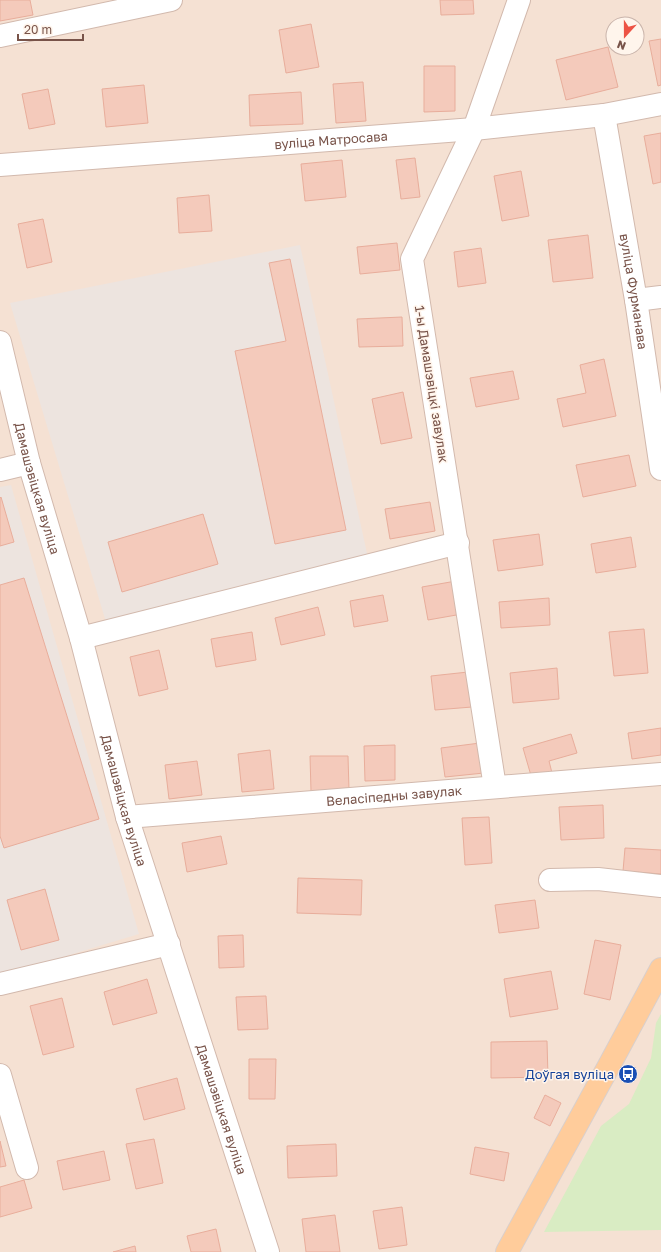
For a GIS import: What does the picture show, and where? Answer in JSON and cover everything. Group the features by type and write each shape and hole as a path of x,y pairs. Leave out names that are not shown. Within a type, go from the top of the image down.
{"main road":[{"path":"507,1252 612,1062 661,969"}],"street":[{"path":"0,36 171,0"},
{"name":"1-ы Дамашэвіцкі завулак","path":"495,787 458,543 412,259 474,130 519,0"},
{"name":"вуліца Матросава","path":"0,165 474,130 604,114 661,104"},
{"name":"вуліца Фурманава","path":"604,114 636,300 661,469"},
{"path":"636,300 661,296"},
{"name":"Дамашэвіцкая вуліца","path":"0,342 30,462 81,638 127,817 268,1252"},
{"path":"0,470 30,462"},
{"path":"81,638 458,543"},
{"name":"Веласіпедны завулак","path":"127,817 661,774"},
{"path":"550,880 598,879 661,886"},
{"path":"0,984 169,944"},
{"path":"0,1075 27,1168"}],"shaded area":[{"path":"0,0 661,0 661,1252 0,1252"},
{"path":"300,245 368,558 106,622 10,303"},
{"path":"11,485 139,934 0,976 0,487"}],"green space":[{"path":"661,1014 661,1230 544,1232 601,1126 629,1104 651,1058 656,1023"}],"building":[{"path":"0,0 30,0 33,15 0,21"},
{"path":"440,0 473,0 474,14 441,15"},
{"path":"311,24 319,67 286,73 279,30"},
{"path":"661,39 661,85 658,86 649,41"},
{"path":"605,48 605,56 610,56 618,87 566,100 556,60"},
{"path":"424,66 455,66 455,111 424,112"},
{"path":"363,82 366,121 336,123 333,84"},
{"path":"144,85 148,123 106,127 102,89"},
{"path":"48,89 55,124 29,129 22,94"},
{"path":"301,92 303,124 250,126 249,95"},
{"path":"661,133 661,182 653,184 644,136"},
{"path":"415,158 420,197 401,199 396,160"},
{"path":"342,160 346,197 305,201 301,164"},
{"path":"521,171 529,216 502,221 494,176"},
{"path":"209,195 212,231 179,233 177,198"},
{"path":"43,219 52,262 27,268 18,224"},
{"path":"588,235 593,278 553,282 548,240"},
{"path":"397,243 400,270 360,274 357,247"},
{"path":"481,248 486,283 458,287 454,252"},
{"path":"290,259 346,530 275,544 235,351 286,341 269,263"},
{"path":"402,317 403,346 359,347 357,319"},
{"path":"604,359 616,416 563,427 557,399 586,393 580,365"},
{"path":"513,371 519,399 476,407 470,378"},
{"path":"403,392 412,438 381,444 372,399"},
{"path":"629,455 636,486 583,497 576,465"},
{"path":"1,497 14,542 0,546 0,498"},
{"path":"430,502 435,531 390,539 385,509"},
{"path":"203,514 218,564 122,592 108,542"},
{"path":"539,534 543,565 498,571 493,540"},
{"path":"631,537 636,567 596,573 591,544"},
{"path":"24,578 99,819 4,848 0,836 0,585"},
{"path":"456,581 462,614 428,620 422,587"},
{"path":"383,595 388,621 354,627 350,601"},
{"path":"549,598 550,625 501,628 499,602"},
{"path":"318,607 325,635 281,645 275,618"},
{"path":"644,629 648,673 614,676 609,632"},
{"path":"252,632 256,660 216,667 211,639"},
{"path":"159,650 168,689 139,696 130,657"},
{"path":"557,668 559,699 513,703 510,673"},
{"path":"468,672 472,707 435,710 431,676"},
{"path":"661,728 661,755 632,759 628,733"},
{"path":"571,734 577,753 549,761 552,773 532,779 523,748"},
{"path":"480,743 484,773 445,777 441,748"},
{"path":"395,745 395,780 365,781 364,746"},
{"path":"270,750 274,789 242,792 238,754"},
{"path":"310,756 348,756 349,790 311,791"},
{"path":"197,761 202,795 169,799 165,765"},
{"path":"603,805 604,838 561,840 559,807"},
{"path":"489,817 492,863 465,865 462,818"},
{"path":"221,836 227,864 187,872 182,843"},
{"path":"625,848 661,850 661,874 623,871"},
{"path":"298,878 362,880 361,915 297,913"},
{"path":"45,889 59,940 21,950 7,900"},
{"path":"535,900 539,928 499,933 495,905"},
{"path":"243,935 244,967 219,968 218,936"},
{"path":"595,940 621,945 610,1000 584,994"},
{"path":"551,971 558,1009 510,1017 504,979"},
{"path":"147,979 157,1013 113,1025 104,992"},
{"path":"266,996 268,1029 238,1030 236,997"},
{"path":"62,998 74,1047 43,1055 30,1006"},
{"path":"547,1041 548,1077 491,1078 491,1042"},
{"path":"249,1059 276,1059 275,1099 249,1099"},
{"path":"177,1078 185,1109 144,1120 136,1089"},
{"path":"545,1095 561,1103 550,1126 534,1118"},
{"path":"154,1139 163,1183 136,1189 126,1144"},
{"path":"0,1141 6,1166 0,1167"},
{"path":"336,1144 337,1176 288,1178 287,1146"},
{"path":"475,1147 509,1153 504,1181 470,1174"},
{"path":"104,1151 110,1180 63,1190 57,1161"},
{"path":"24,1180 32,1208 0,1217 0,1187"},
{"path":"402,1207 407,1245 379,1249 373,1211"},
{"path":"335,1215 340,1252 306,1252 302,1219"},
{"path":"216,1229 221,1252 191,1252 187,1236"},
{"path":"135,1246 136,1252 113,1252"}],"place":[{"name":"Доўгая вуліца","path":"628,1074"}]}
